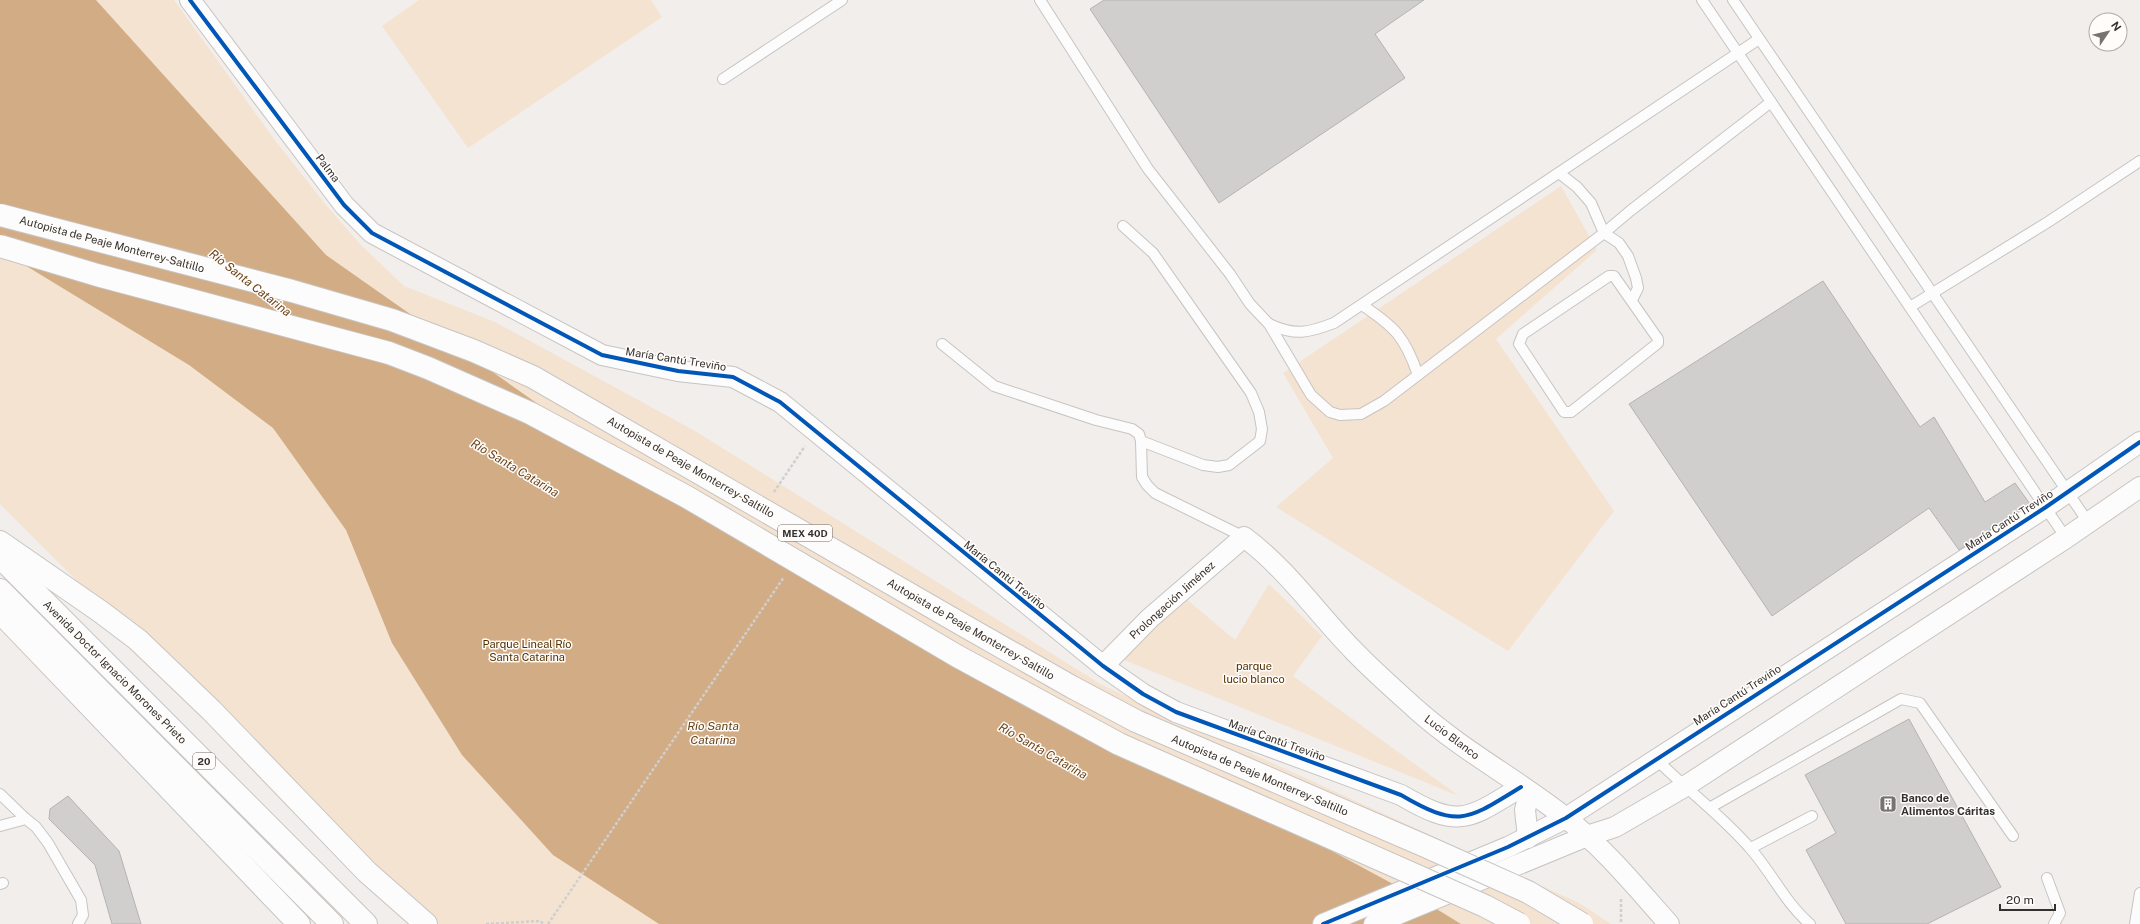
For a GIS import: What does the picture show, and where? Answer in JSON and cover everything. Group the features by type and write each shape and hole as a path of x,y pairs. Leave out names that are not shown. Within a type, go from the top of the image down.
{"main road":[{"name":"Autopista de Peaje Monterrey-Saltillo","path":"0,215 292,291 392,320 474,351 533,377 962,625 1136,721 1528,892 1582,924"},
{"name":"MEX 40D","path":"0,246 97,275 389,353 428,368 523,410 687,497 957,656 1119,744 1485,906 1518,924"},
{"path":"0,542 101,612 138,640 212,711 367,872 426,924"},
{"name":"Avenida Doctor Ignacio Morones Prieto","path":"0,557 366,924"},
{"name":"Avenida Doctor Ignacio Morones Prieto","path":"0,590 332,924"},
{"path":"0,612 299,924"}],"street":[{"name":"Palma","path":"190,0 340,200 372,234 494,298"},
{"name":"María Cantú Treviño","path":"494,298 602,355 678,371 733,377 780,402 1103,666 1143,694 1176,712 1401,795 1458,808 1521,787"},
{"name":"María Cantú Treviño","path":"1323,924 1508,847 1566,818 2046,507 2140,442"},
{"path":"1374,924 1587,836 1615,827 1684,787 2066,538 2140,487"},
{"name":"Prolongación Jiménez","path":"1103,666 1150,618 1244,537"},
{"name":"Lucio Blanco","path":"1244,537 1284,572 1353,650 1390,686 1457,742 1566,818 1621,868 1669,924"},
{"path":"1521,787 1528,838"}],"lane":[{"path":"723,79 842,0"},
{"path":"1040,0 1148,169 1230,274 1250,304 1269,324 1311,395 1330,412 1340,415 1361,414 1384,401 1604,233 1630,211 1771,102"},
{"path":"1702,0 2066,538"},
{"path":"1733,0 2088,522"},
{"path":"1269,324 1285,332 1307,332 1334,323 1759,39"},
{"path":"1910,307 2048,222 2140,161"},
{"path":"1559,173 1578,187 1591,203 1604,233 1619,243 1628,256 1638,288 1632,300"},
{"path":"1123,226 1153,254 1251,393 1259,412 1262,429 1260,441 1229,465 1218,467 1203,465 1141,441"},
{"path":"1609,276 1614,276 1632,300 1658,339 1658,343 1571,412 1564,412 1519,344 1523,334 1609,276"},
{"path":"1362,305 1389,323 1400,335 1410,351 1418,375"},
{"path":"942,344 994,386 1096,420 1132,429 1139,434 1141,441 1142,477 1155,493 1244,537"},
{"path":"1710,807 1901,700 1920,702 2013,836"},
{"path":"1656,759 1684,787 1710,807 1751,848 1786,897 1810,924"},
{"path":"0,794 36,827 48,843 81,900 83,915 78,924"},
{"path":"1751,848 1812,816"},
{"path":"0,826 26,818"},
{"path":"2046,878 2060,913 2054,924"},
{"path":"2135,924 2140,893"}],"path":[{"path":"779,496 773,492 800,453"},
{"path":"548,924 788,570"},
{"path":"486,924 540,921 544,924"}],"green space":[{"name":"Río Santa Catarina","path":"0,0 174,0 274,139 326,205 360,244 404,286 495,322 695,431 1102,685 1579,903 1611,924 411,924 121,625 0,504"},
{"path":"419,0 651,0 662,17 468,148 382,26"},
{"path":"1561,186 1597,250 1496,339 1614,511 1508,651 1276,507 1333,458 1283,373"},
{"name":"parque lucio blanco","path":"1269,584 1322,636 1293,676 1459,796 1124,660 1185,598 1235,640"}],"water":[{"name":"Río Santa Catarina","path":"0,0 96,0 326,255 649,482 1417,897 1461,924 659,924 553,855 462,755 392,643 346,530 273,428 189,365 0,250"}],"building":[{"path":"1104,0 1424,0 1375,34 1405,78 1219,203 1090,9"},
{"path":"1823,281 1920,427 1934,417 1985,502 2015,483 2030,504 1959,550 1929,508 1772,616 1629,404"},
{"name":"Banco de Alimentos Cáritas","path":"1909,719 2001,887 1927,924 1846,924 1806,850 1836,833 1805,775"},
{"path":"68,796 119,851 141,924 112,924 95,865 49,819 50,809"}],"cycle path":[{"path":"190,0 344,205 372,233 602,355 678,371 733,377 780,402 1103,666 1143,694 1176,712 1401,795 1437,813 1450,816 1462,816 1475,813 1521,787"},
{"path":"1323,924 1508,847 1566,818 2046,507 2140,442"}],"place":[{"name":"Banco de Alimentos Cáritas","path":"1888,804"}],"park label":[{"name":"Parque Lineal Río Santa Catarina","path":"527,650"}]}
